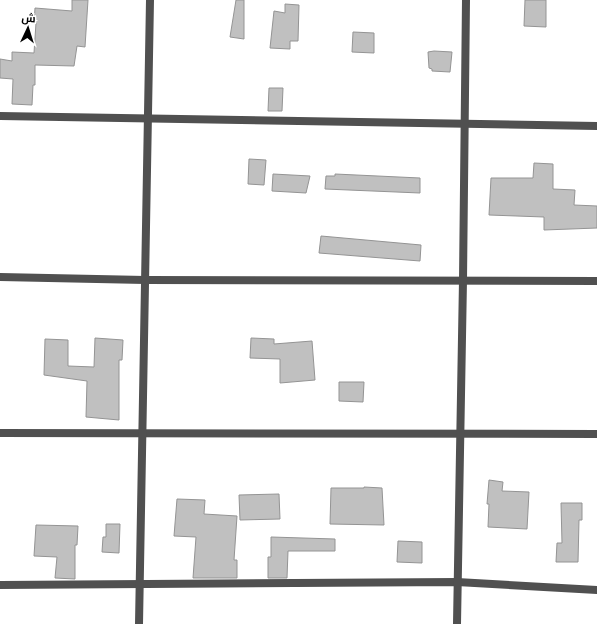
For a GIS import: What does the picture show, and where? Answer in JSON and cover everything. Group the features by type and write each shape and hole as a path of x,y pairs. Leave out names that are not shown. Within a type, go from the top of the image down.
{"street":[{"path":"140,624 150,0"},
{"path":"457,624 466,0"},
{"path":"0,116 148,120 464,123 597,126"},
{"path":"0,277 145,280 597,281"},
{"path":"0,433 597,434"},
{"path":"0,585 457,582 597,590"}],"building":[{"path":"72,0 88,0 85,47 77,46 74,66 35,65 35,85 33,85 32,105 12,104 13,79 0,78 0,59 12,61 12,52 34,53 36,23 34,23 35,8 72,11"},
{"path":"236,0 244,0 244,39 230,37"},
{"path":"525,0 546,0 546,27 524,26"},
{"path":"285,4 299,5 298,41 290,41 290,49 270,48 274,11 285,13"},
{"path":"353,32 374,33 374,53 352,52"},
{"path":"428,52 452,52 450,72 432,71 432,69 429,68"},
{"path":"269,88 283,88 282,111 268,111"},
{"path":"249,159 266,160 264,185 248,184"},
{"path":"534,163 553,164 553,189 575,190 574,205 597,206 597,228 544,230 544,217 489,215 491,178 533,178"},
{"path":"273,174 310,176 306,193 272,191"},
{"path":"335,174 420,178 420,193 325,189 326,176 335,176"},
{"path":"321,236 421,245 420,261 319,253"},
{"path":"95,338 123,340 122,360 119,360 119,420 86,417 87,381 44,375 45,339 68,340 68,366 94,367"},
{"path":"251,338 274,339 274,344 312,341 315,380 280,383 280,359 250,358"},
{"path":"339,382 364,382 363,402 339,401"},
{"path":"489,480 503,482 502,491 529,492 527,529 488,527 489,504 487,504"},
{"path":"331,488 382,488 384,525 330,524"},
{"path":"279,494 280,519 240,520 239,495"},
{"path":"177,499 205,500 204,514 237,516 234,560 237,560 237,578 193,578 196,537 174,536"},
{"path":"561,503 582,503 582,520 579,520 578,562 556,562 557,543 562,543"},
{"path":"106,524 120,524 119,553 102,552 103,537 106,537"},
{"path":"36,525 78,526 77,545 75,545 75,579 55,578 57,557 34,556"},
{"path":"271,537 335,539 335,551 288,551 287,578 268,578 268,557 271,557"},
{"path":"398,541 422,542 422,563 397,562"}]}
